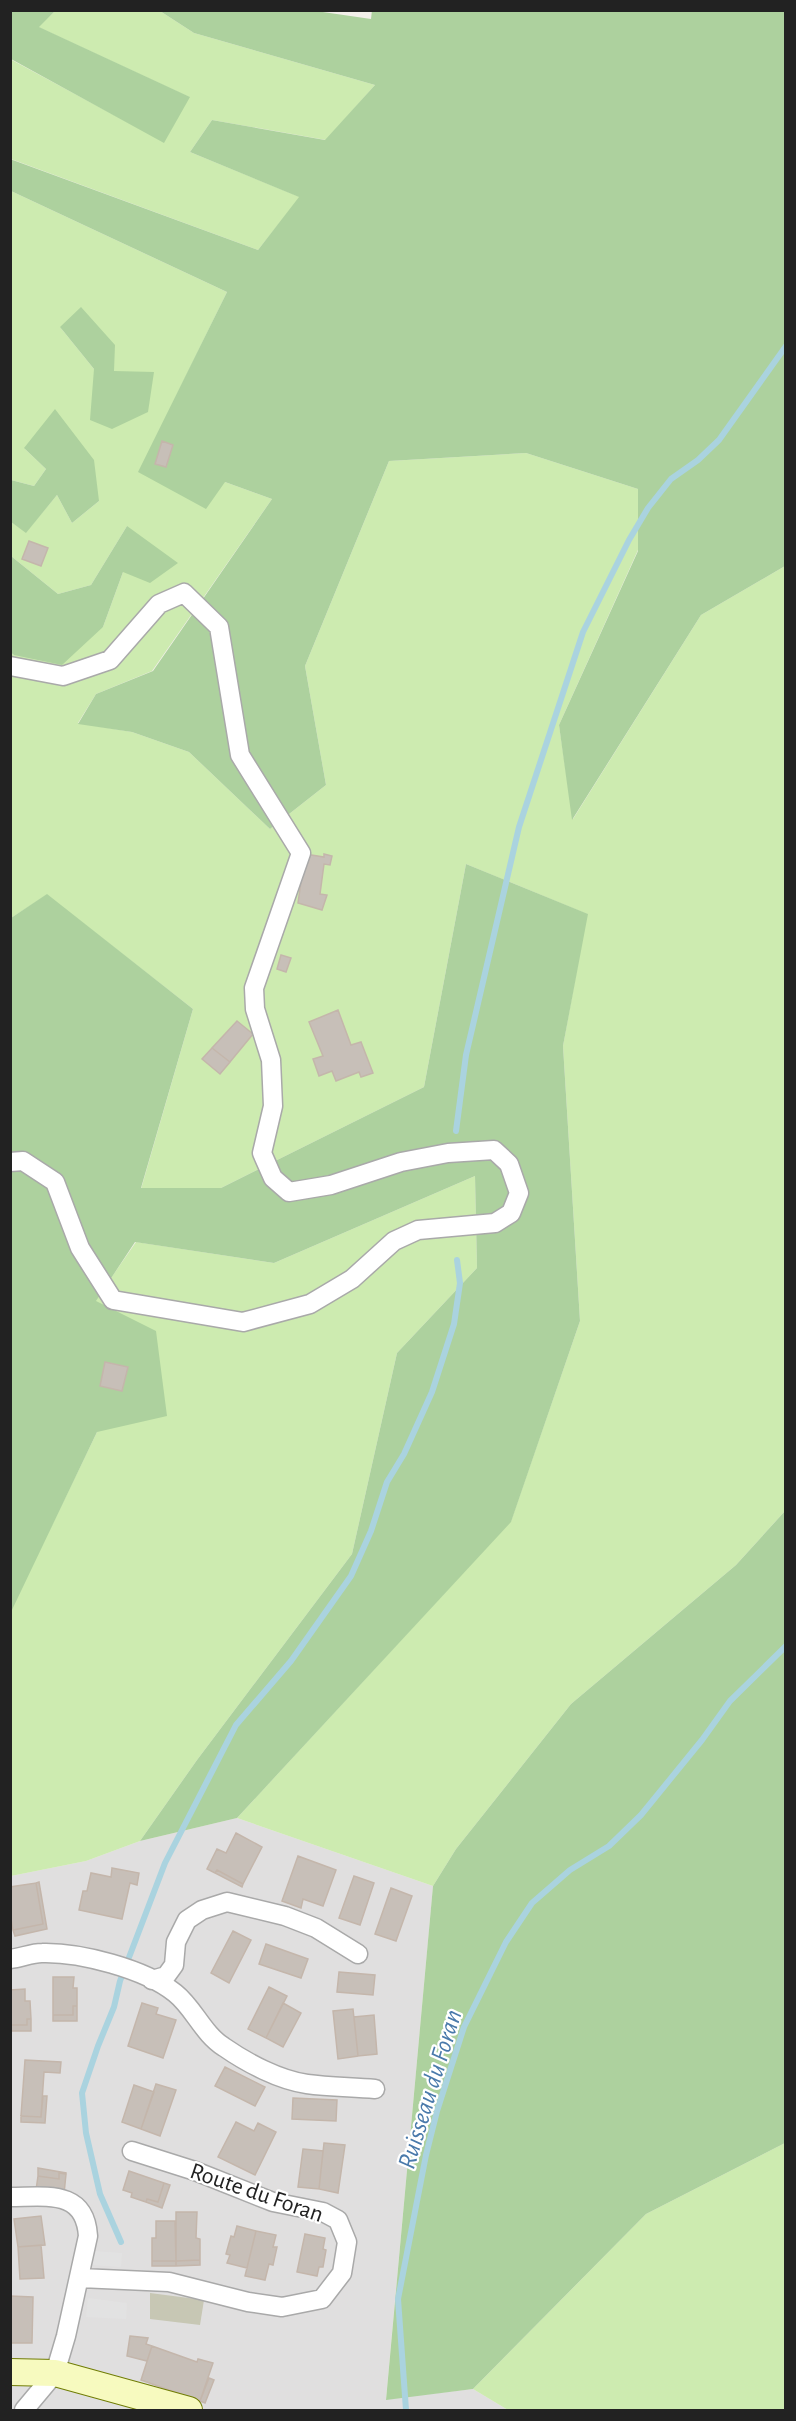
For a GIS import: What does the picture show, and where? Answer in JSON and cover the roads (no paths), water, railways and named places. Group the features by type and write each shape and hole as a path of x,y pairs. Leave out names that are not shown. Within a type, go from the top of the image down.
{"street":[{"path":"10,666 63,676 110,660 159,604 184,593 219,627 240,755 301,853 254,988 255,1009 271,1060 273,1106 262,1153 273,1178 289,1192 331,1185 401,1162 448,1153 494,1150 509,1164 519,1193 511,1213 495,1223 418,1230 394,1241 352,1280 310,1304 243,1322 113,1300 80,1248 55,1182 23,1161 10,1162"},
{"path":"144,1977 166,1976 174,1965 176,1942 187,1920 202,1910 227,1902 285,1916 316,1928 358,1954"},
{"path":"10,1959 40,1953 81,1955 108,1963 144,1977 176,1994 206,2032 222,2047 279,2076 305,2084 375,2089"},
{"name":"Route du Foran","path":"80,2278 169,2282 248,2302 282,2307 322,2299 342,2273 347,2242 338,2220 323,2212 273,2202 195,2171 132,2151"},
{"path":"10,2197 66,2199 80,2209 88,2224 80,2278 55,2373 24,2410"},
{"path":"10,2372 55,2373 189,2410"}],"waterway":[{"path":"456,1131 466,1055 519,827 583,632 629,540 648,508 671,479 698,460 719,440 786,346"},
{"path":"121,2242 100,2194 86,2133 82,2093 114,2007 120,1981 165,1863 236,1725 291,1661 351,1576 371,1531 387,1482 404,1454 432,1392 454,1324 460,1283 457,1260"},
{"name":"Ruisseau du Foran","path":"406,2410 398,2299 426,2155 437,2111 464,2027 506,1942 532,1903 570,1870 609,1846 641,1815 702,1740 730,1701 786,1646"}]}
